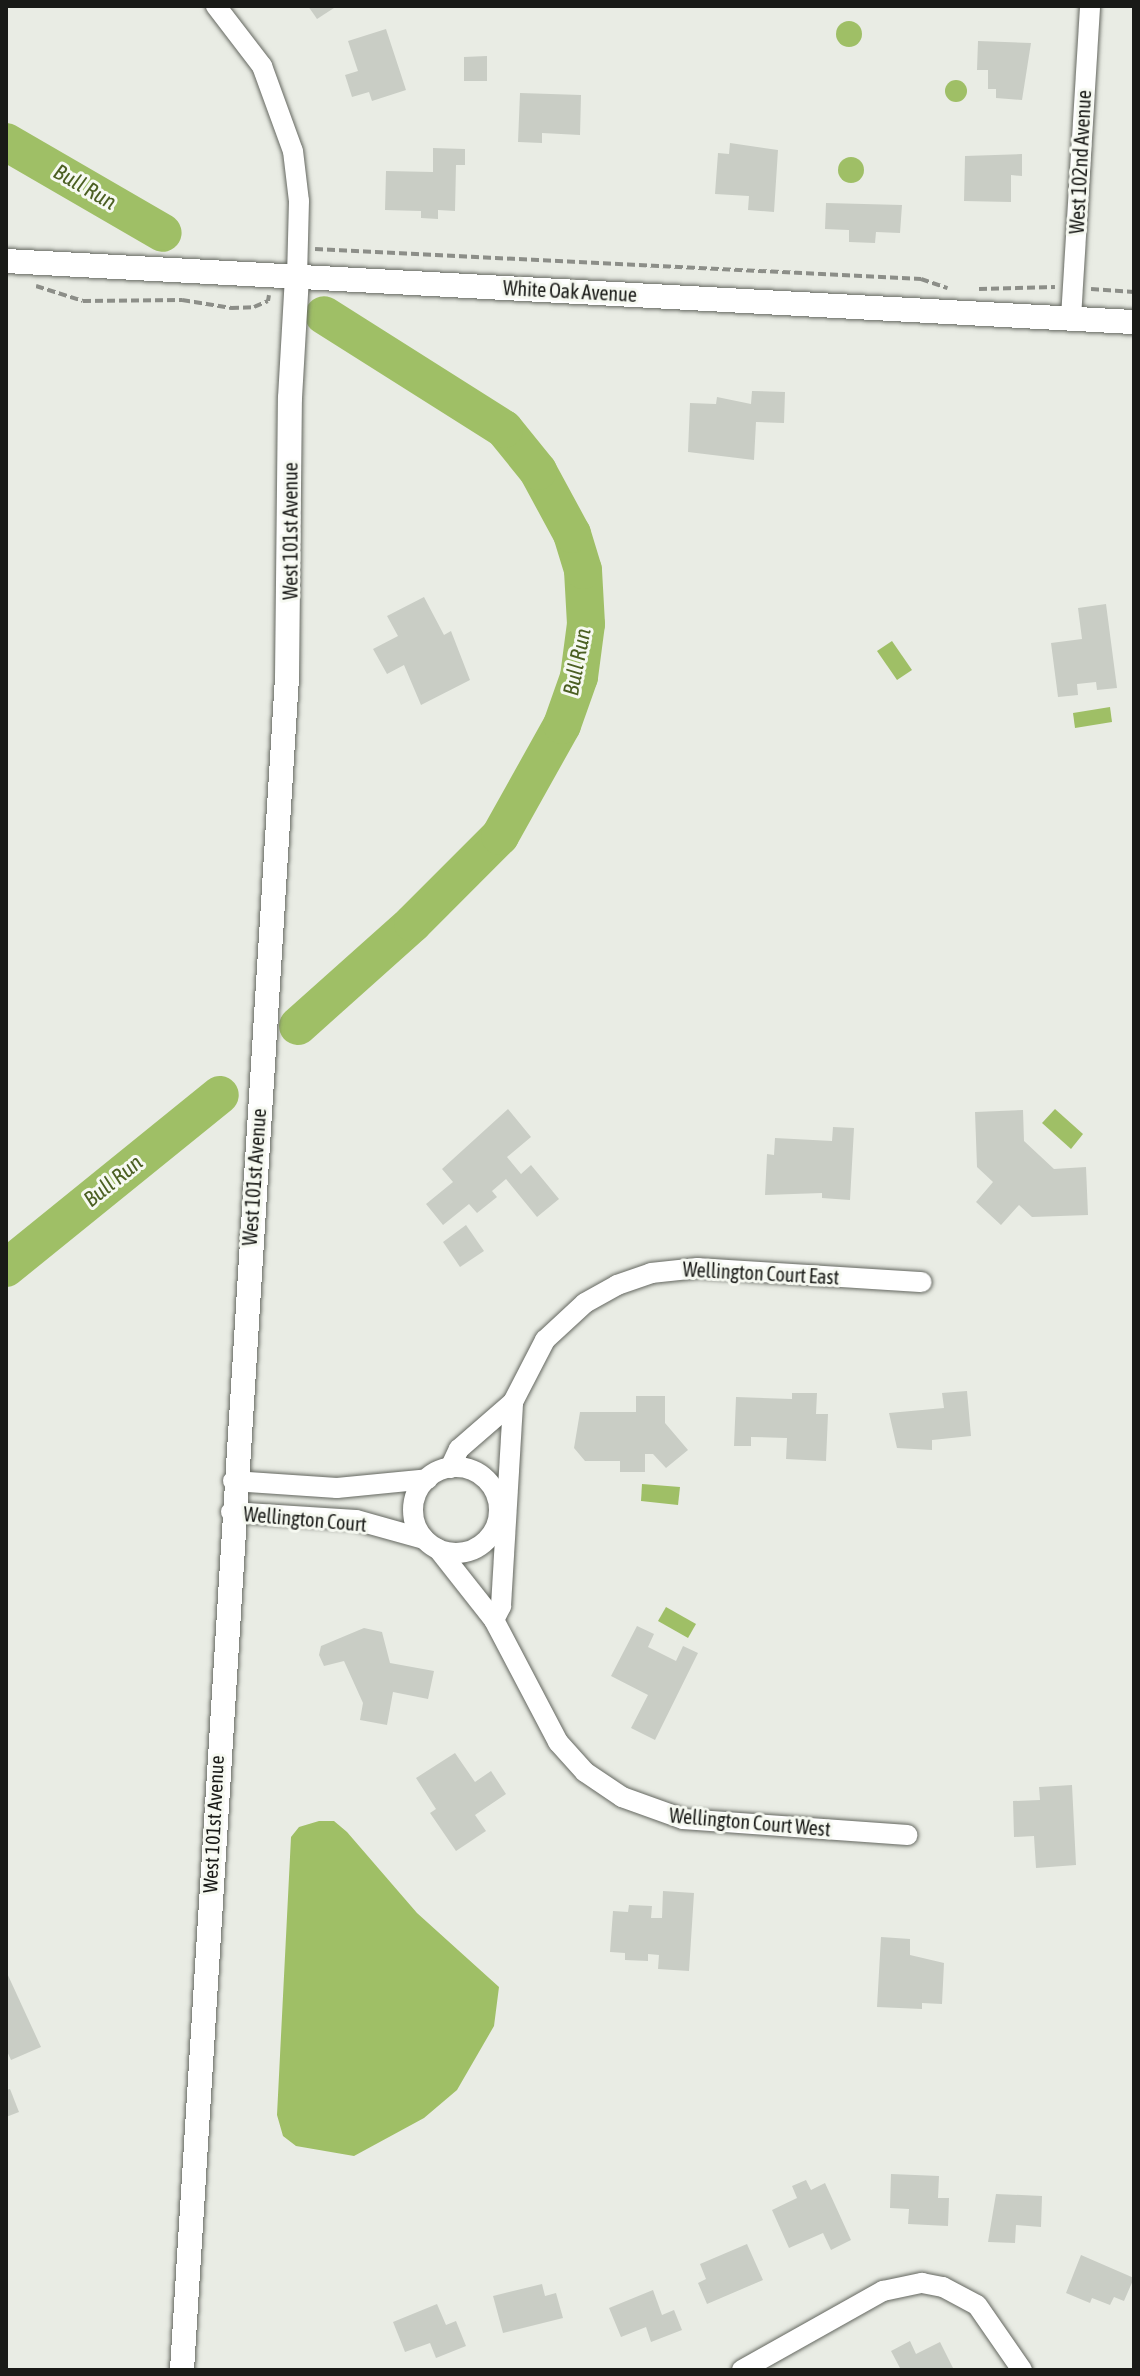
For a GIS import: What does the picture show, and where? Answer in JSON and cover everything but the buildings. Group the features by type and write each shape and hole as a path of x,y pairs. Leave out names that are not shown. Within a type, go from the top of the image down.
{"street":[{"name":"West 101st Avenue","path":"182,2370 231,1512 290,614 290,398 299,201 293,151 262,66 216,6"},
{"name":"West 102nd Avenue","path":"1071,318 1090,6"},
{"name":"White Oak Avenue","path":"6,261 1134,322"},
{"name":"Wellington Court East","path":"450,1468 459,1449 513,1402 535,1353 569,1316 617,1285 651,1273 698,1268 922,1282"},
{"path":"494,1620 501,1606 502,1521 513,1402"},
{"path":"450,1468 485,1478 496,1494 502,1521 475,1549 431,1544 414,1508 428,1479 450,1468"},
{"name":"Wellington Court","path":"233,1481 337,1488 428,1479"},
{"name":"Wellington Court","path":"231,1512 356,1520 431,1544"},
{"name":"Wellington Court West","path":"431,1544 494,1620 558,1742 585,1772 622,1797 683,1819 907,1835"},
{"path":"742,2370 883,2291 922,2283 943,2287 977,2305 1022,2370"}],"shaded area":[{"path":"849,21 858,25 862,34 858,43 849,47 840,43 836,34 840,25"},
{"path":"952,80 960,80 967,91 960,102 952,102 945,95 945,87"},
{"path":"851,157 860,161 864,170 860,179 851,183 842,179 838,170 842,161"},
{"path":"892,641 912,670 897,680 877,651"},
{"path":"1110,707 1112,722 1075,728 1073,713"},
{"path":"1055,1109 1083,1134 1071,1149 1042,1123"},
{"path":"642,1484 680,1487 678,1505 641,1501"},
{"path":"666,1607 696,1624 688,1638 658,1621"},
{"path":"319,1821 334,1821 347,1832 417,1913 499,1987 494,2026 457,2090 424,2118 354,2156 296,2146 283,2136 277,2115 291,1837 299,1827"}],"waterway":[{"name":"Bull Run","path":"6,142 163,233"},
{"name":"Bull Run","path":"298,1026 413,923 500,836 562,725 579,677 586,624 583,570 572,534 538,471 504,429 324,315"},
{"name":"Bull Run","path":"6,1268 220,1095"}]}
